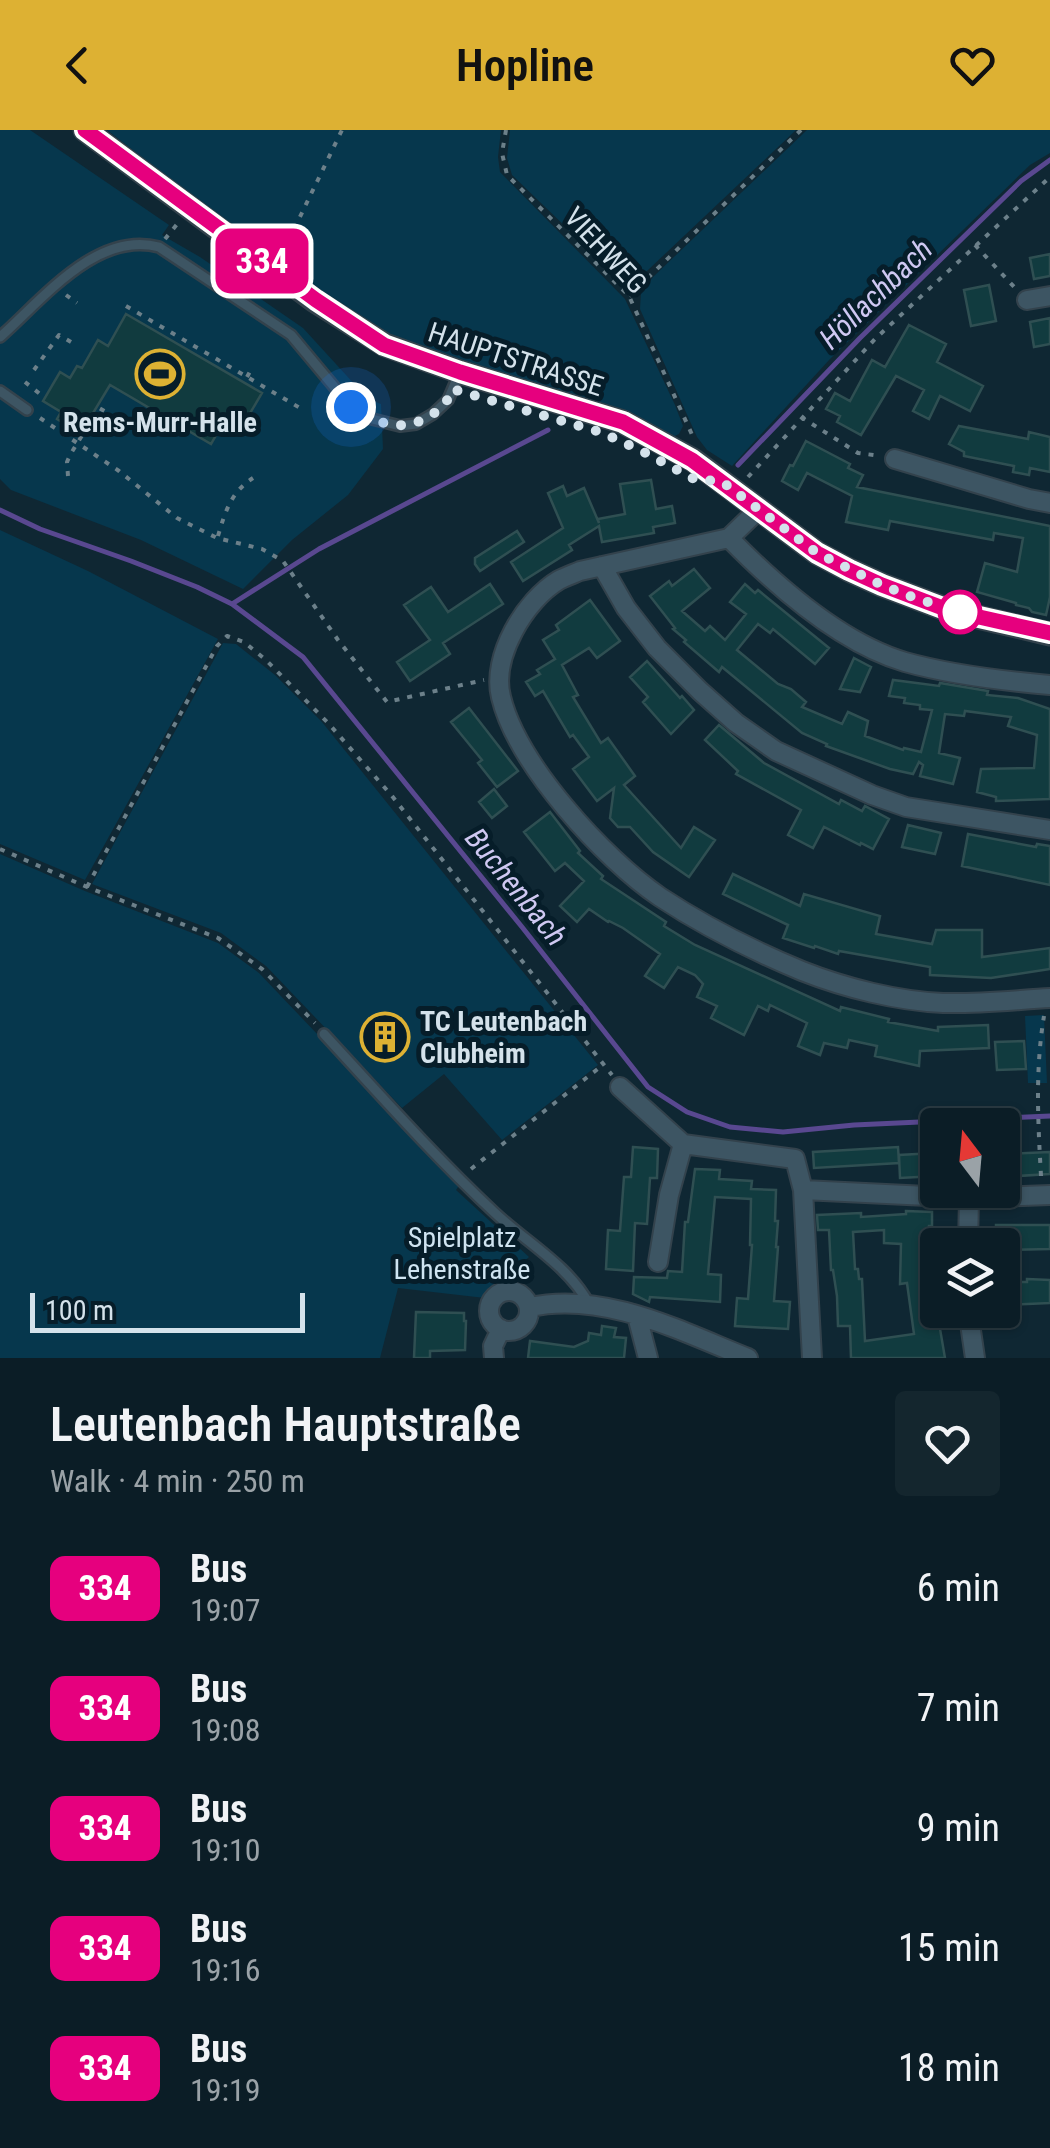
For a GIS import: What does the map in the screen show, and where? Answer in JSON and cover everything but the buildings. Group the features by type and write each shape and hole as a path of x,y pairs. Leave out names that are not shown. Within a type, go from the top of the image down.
{"street":[{"name":"HAUPTSTRASSE","path":"92,134 274,270 384,345 623,422 692,460 817,553 882,585 948,610 1050,634"},
{"path":"1027,300 1050,296"},
{"path":"895,458 1050,503"},
{"path":"759,509 728,538 580,571 557,581 518,624 504,653 499,676 501,697 513,729 557,797 586,832 659,896 725,935 804,972 873,993 940,1003 1048,998"},
{"path":"728,538 768,578 864,645 904,662 1050,685"},
{"path":"602,566 626,608 657,648 712,702 776,750 872,796 906,806 1050,830"},
{"path":"620,1087 683,1144 795,1159 803,1190 812,1358"},
{"path":"658,1262 669,1195 683,1144"},
{"path":"803,1190 920,1196"},
{"path":"1020,1197 1046,1196"},
{"path":"510,1290 527,1300 530,1307 528,1319 514,1331 495,1325 489,1313 497,1294 510,1290"},
{"path":"530,1307 551,1302 589,1304 636,1316 748,1358"},
{"path":"636,1316 648,1358"},
{"path":"971,1328 975,1358"},
{"path":"494,1358 493,1346 501,1329"}],"lane":[{"path":"0,337 60,281 96,256 142,242 159,246 291,335 351,407 368,418 400,426 416,424 448,400 460,372"},
{"path":"0,391 27,410"},
{"path":"324,1034 496,1214 580,1286 589,1304"}],"path":[{"path":"274,270 342,130"},
{"name":"VIEHWEG","path":"506,130 503,160 512,181 629,296 694,438 692,460"},
{"path":"629,296 800,130"},
{"path":"735,492 875,339 1050,177"},
{"path":"159,246 180,219"},
{"path":"975,245 1027,300"},
{"path":"126,306 300,408"},
{"path":"136,312 140,306"},
{"path":"168,331 172,323"},
{"path":"34,370 60,334 71,342"},
{"path":"207,354 212,346"},
{"path":"247,377 253,366"},
{"path":"24,382 45,398"},
{"path":"68,476 66,462 100,408 106,412"},
{"path":"27,410 119,471 177,518 218,538 262,549 283,561 338,640 388,702 499,676"},
{"path":"801,417 858,453 895,458"},
{"path":"218,538 225,510 240,486 253,478"},
{"path":"87,887 217,646 227,636 244,642 329,724 392,796 604,1064 460,1178"},
{"path":"0,849 218,938 262,969 324,1034"},
{"path":"1046,1196 1037,1097 1038,1051 1048,998"}],"green space":[{"path":"0,130 30,130 169,225 162,235 303,328 368,399 381,404 383,449 348,495 292,540 243,589 141,540 11,490 0,479"},
{"path":"107,130 501,130 500,172 625,299 675,405 683,426 679,434 669,436 621,414 443,358 387,334 353,315 245,237"},
{"path":"510,130 796,130 629,288 512,175 507,158"},
{"path":"807,130 1050,130 1050,153 1030,165 830,359 732,466 707,450 697,437 640,309 641,292"},
{"path":"0,530 218,639 85,880 0,844"},
{"path":"223,643 236,644 275,675 322,722 598,1065 502,1140 444,1074 402,1108 266,966 221,933 92,884"},
{"name":"Spielplatz Lehenstraße","path":"0,854 218,943 259,973 460,1184 456,1190 529,1257 485,1298 398,1288 380,1358 0,1358"},
{"path":"1044,1015 1047,1083 1028,1083 1025,1016"}],"waterway":[{"name":"Höllachbach","path":"738,465 860,338 1021,181 1050,160"},
{"name":"Höllachbach","path":"232,604 319,549 548,430"},
{"name":"Buchenbach","path":"0,510 40,529 197,587 232,604 303,657 648,1087 687,1112 730,1127 783,1132 1050,1116"}],"bus line":[{"name":"334","path":"85,130 316,300 384,345 623,422 692,460 817,553 849,570 948,610 1050,633"}],"place":[{"name":"Rems-Murr-Halle","path":"160,374"},
{"name":"TC Leutenbach Clubheim","path":"385,1037"}],"route":[{"path":"351,407 388,424 416,424 448,400 452,389 600,432 696,480 721,481 817,553 849,570 915,598 967,614 960,612"}]}
